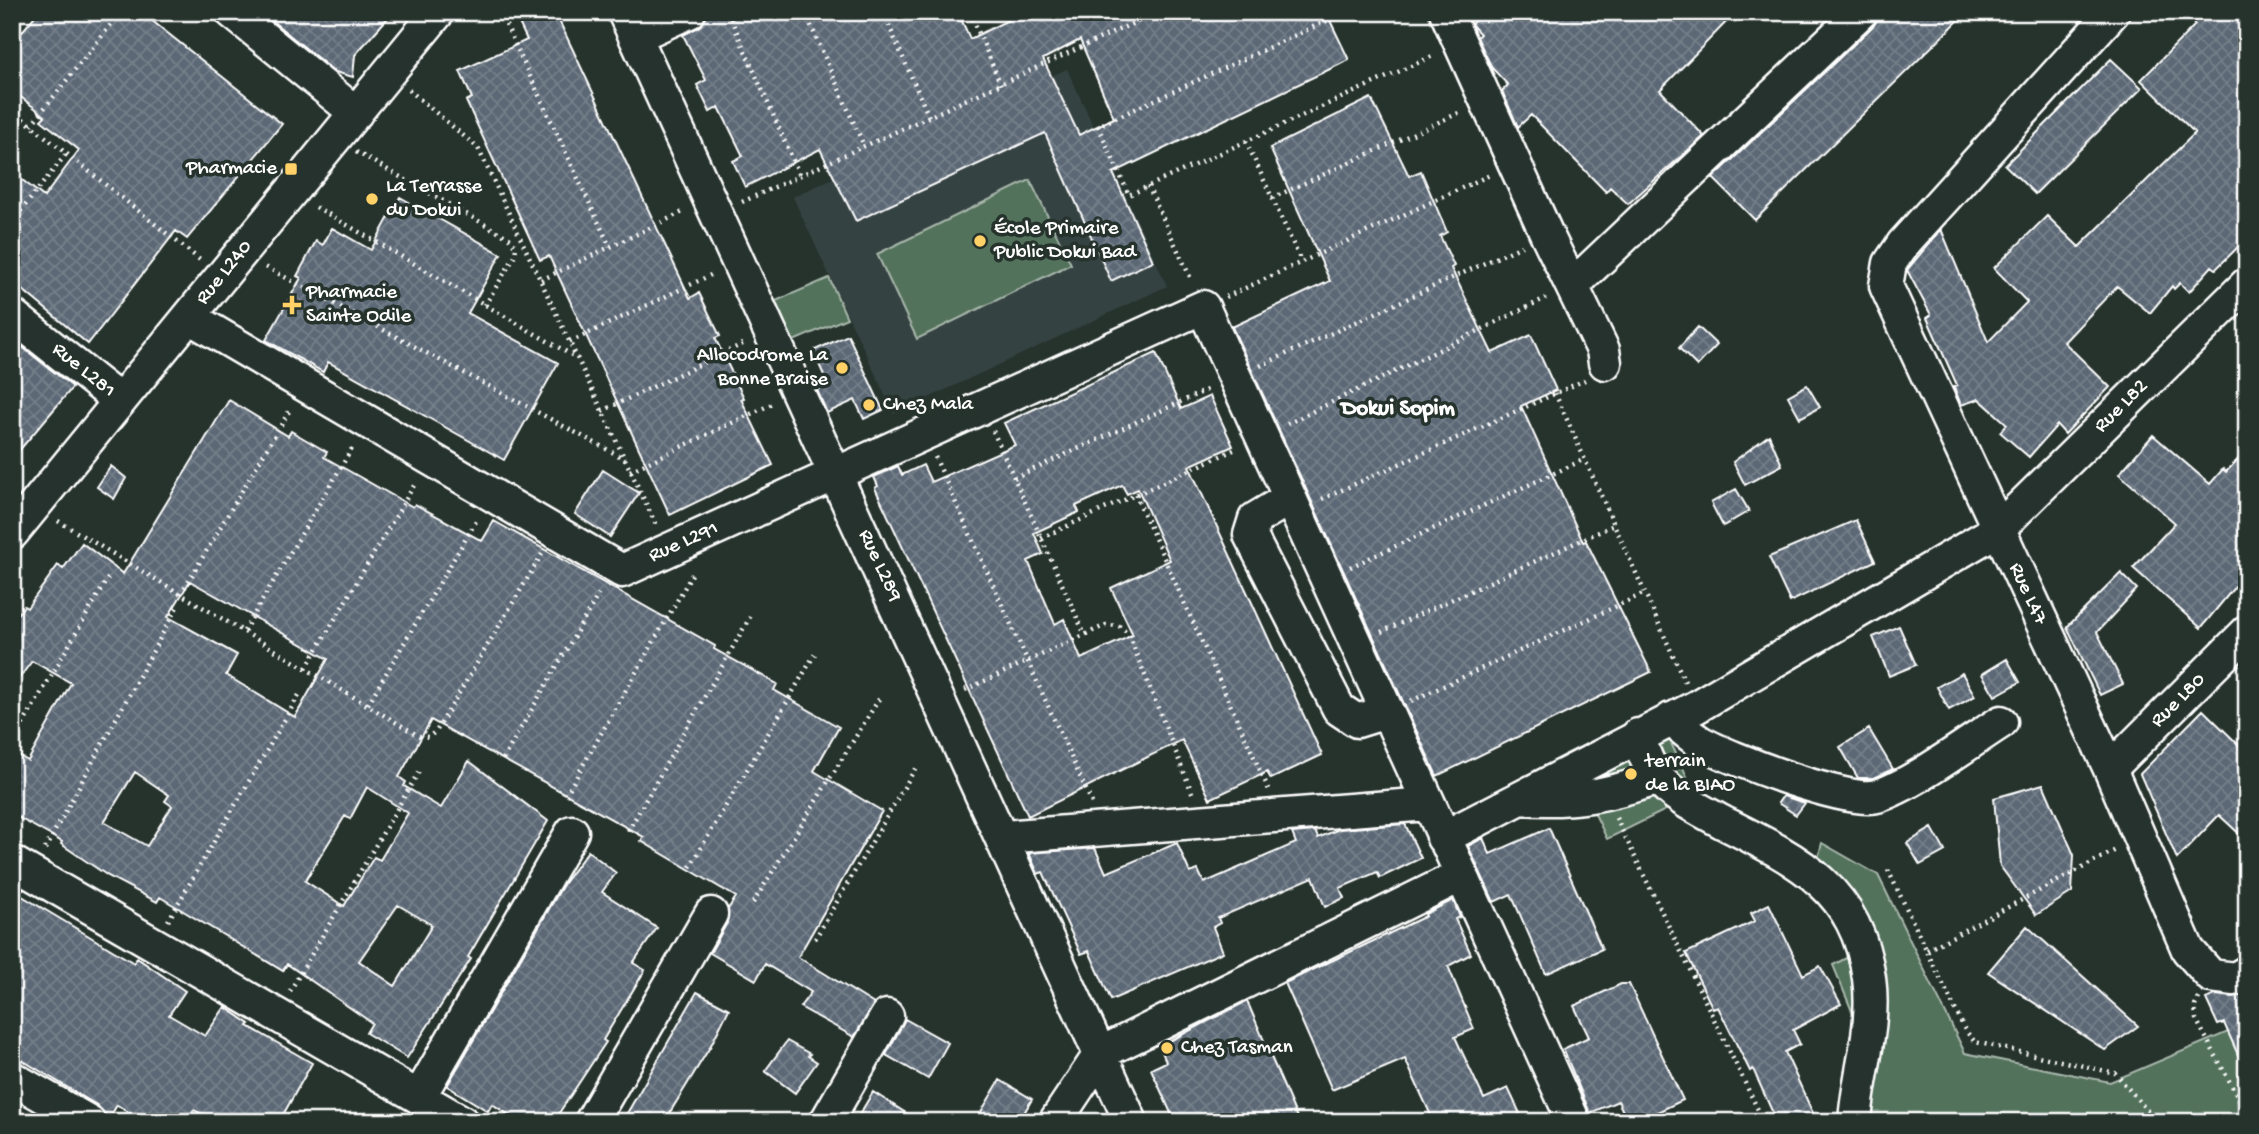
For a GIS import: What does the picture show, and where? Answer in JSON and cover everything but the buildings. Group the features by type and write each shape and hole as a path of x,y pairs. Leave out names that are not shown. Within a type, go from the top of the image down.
{"street":[{"path":"232,12 356,113"},
{"name":"Rue L240","path":"12,533 438,12"},
{"path":"630,24 689,12"},
{"path":"1572,286 1861,12"},
{"name":"Rue L47","path":"2095,19 1903,244 1890,263 1886,286 2110,769 2188,950 2211,976"},
{"path":"1452,21 1547,235 1603,349 1605,363"},
{"name":"Rue L289","path":"630,24 1131,1122"},
{"name":"Rue L82","path":"1443,838 1684,713 1997,530 2247,284"},
{"path":"1203,307 1574,1122"},
{"name":"Rue L291","path":"614,567 622,571 1203,307"},
{"name":"Rue L281","path":"12,315 120,401"},
{"path":"189,317 614,567"},
{"path":"1293,505 1255,520 1250,535 1339,709 1357,721 1386,712"},
{"name":"Rue L80","path":"2110,769 2247,632"},
{"path":"1684,713 1699,742 1782,775 1858,799 1877,796 1902,784 2001,722"},
{"path":"1638,735 1647,762 1659,779 1686,803 1800,863 1845,906 1859,933 1869,977 1872,1012 1855,1122"},
{"path":"1520,798 1563,801 1605,795 1659,779"},
{"path":"1003,837 1428,804"},
{"path":"419,1097 572,832"},
{"path":"22,868 462,1122"},
{"path":"1055,1122 1101,1053 1460,876"},
{"path":"591,1122 711,914"},
{"path":"2211,976 2235,979 2247,972"},
{"path":"826,1122 887,1016"},
{"path":"12,1079 89,1122"}],"path":[{"path":"31,125 121,12"},
{"path":"500,12 610,247"},
{"path":"728,12 800,176"},
{"path":"805,12 864,146"},
{"path":"883,12 929,117"},
{"path":"541,280 610,247 713,206 800,176 1158,12"},
{"path":"1346,12 1098,126 1129,195 1246,141 1452,21"},
{"path":"972,13 1001,85"},
{"path":"388,74 478,148 668,550"},
{"path":"1272,198 1486,100"},
{"path":"12,110 67,153 231,266 625,459"},
{"path":"334,140 509,238 516,247 515,256 485,304"},
{"path":"1246,141 1301,261"},
{"path":"12,222 67,153"},
{"path":"1148,186 1203,307 1515,163"},
{"path":"291,192 578,358"},
{"path":"1014,478 1547,235"},
{"path":"570,342 739,262"},
{"path":"1041,538 1262,437 1572,286"},
{"path":"602,411 771,330"},
{"path":"1293,505 1597,375 1605,363"},
{"path":"181,594 304,385"},
{"path":"630,471 799,391"},
{"path":"1555,393 1645,593 1684,713"},
{"path":"982,408 1085,635"},
{"path":"244,631 368,422"},
{"path":"924,434 1104,831"},
{"path":"306,668 430,459"},
{"path":"1326,578 1585,460"},
{"path":"368,704 492,495"},
{"path":"1135,495 1281,816"},
{"path":"34,507 419,736 429,737 437,730 555,532"},
{"path":"1355,644 1614,525"},
{"path":"503,759 614,567"},
{"path":"566,795 696,568"},
{"path":"12,743 108,578"},
{"path":"1386,712 1645,593"},
{"path":"22,868 177,607"},
{"path":"628,831 750,617"},
{"path":"940,701 1106,625 1119,626 1128,633 1203,822"},
{"path":"690,867 815,654"},
{"path":"155,945 299,695"},
{"path":"753,903 879,699"},
{"path":"815,939 916,767"},
{"path":"277,1014 421,768"},
{"path":"1605,795 1764,1122"},
{"path":"1927,950 2123,846"},
{"path":"1888,870 1965,1030 1975,1042 2115,1073 2157,1122"},
{"path":"2211,976 2195,1006 2196,1018 2247,1114"}],"shaded area":[{"name":"École Primaire Public Dokui Bad","path":"1067,69 1167,286 894,414 793,197"}],"green space":[{"path":"1030,180 1071,264 917,339 877,254"},
{"path":"829,278 847,318 789,343 771,303"},
{"name":"terrain de la BIAO","path":"1655,710 1696,795 1607,839 1566,754"},
{"path":"1822,843 1878,875 1965,1053 2110,1082 2247,1024 2247,1122 1844,1122 1861,1033 1833,965 1852,955 1812,881"}],"place":[{"name":"Pharmacie","path":"291,169"},
{"name":"La Terrasse du Dokui","path":"372,199"},
{"name":"École Primaire Public Dokui Bad","path":"980,241"},
{"name":"Pharmacie Sainte Odile","path":"292,305"},
{"name":"Allocodrome La Bonne Braise","path":"842,368"},
{"name":"Chez Mala","path":"869,405"},
{"name":"terrain de la BIAO","path":"1631,774"},
{"name":"Chez Tasman","path":"1167,1048"}],"district":[{"name":"Dokui Sopim","path":"1398,409"}]}
